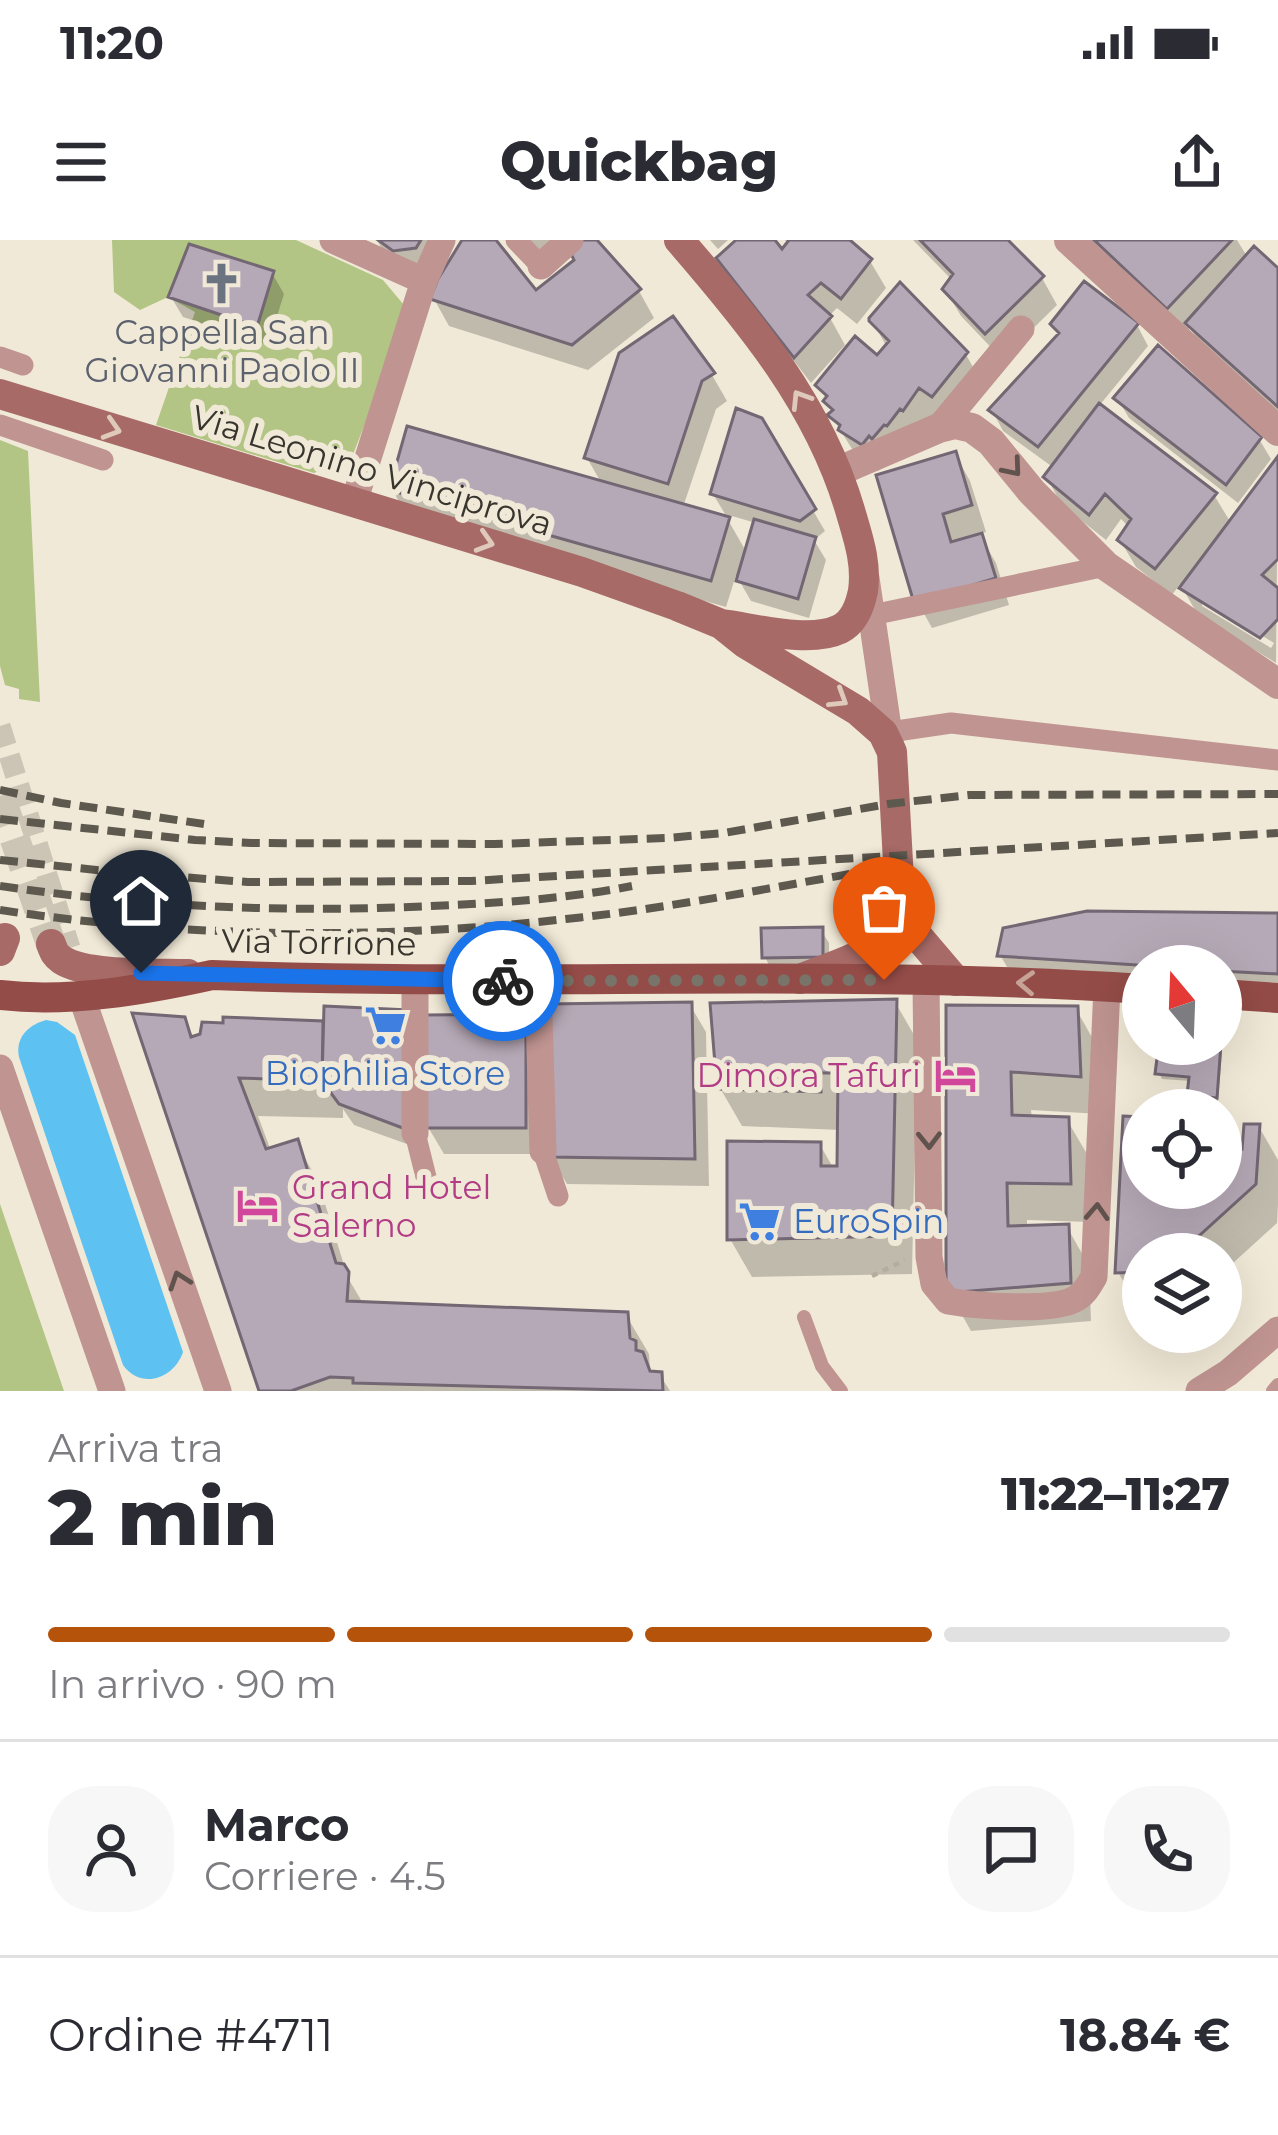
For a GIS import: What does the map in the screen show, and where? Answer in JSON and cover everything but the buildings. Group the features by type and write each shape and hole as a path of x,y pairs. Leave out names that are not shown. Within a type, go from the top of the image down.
{"main road":[{"path":"679,240 743,314 810,414 838,471 865,572"},
{"name":"Via Leonino Vinciprova","path":"0,394 582,572 721,623 807,634 838,630 858,609 865,572"},
{"name":"Via Leonino Vinciprova","path":"721,623 746,644 858,711 889,744"},
{"path":"799,979 852,958 882,940 898,923 889,744"},
{"path":"900,899 941,981"},
{"path":"51,944 59,958 92,969 212,975"},
{"name":"Via Torrione","path":"0,995 81,995 212,975 941,981 1122,988"},
{"path":"1242,995 1278,998"}],"street":[{"path":"333,240 424,281"},
{"path":"354,502 424,281 442,240"},
{"path":"516,240 541,266 570,240"},
{"path":"1069,240 1278,431"},
{"path":"939,428 1022,329"},
{"path":"0,357 23,364"},
{"path":"0,424 103,460"},
{"path":"838,471 939,428 955,424 972,428 991,442 1032,492 1106,566 1278,684"},
{"path":"872,615 1106,566"},
{"path":"865,572 889,744 951,723 1278,760"},
{"path":"416,979 415,1133 428,1186"},
{"path":"538,981 543,1151 558,1196"},
{"path":"941,981 929,1258 934,1284 948,1301 982,1307 1066,1304 1082,1296 1094,1276 1107,987"},
{"path":"81,995 218,1391"},
{"path":"0,1068 112,1391"},
{"path":"1198,1391 1230,1382 1278,1330"}],"lane":[{"path":"805,1318 822,1366 840,1391"}],"green space":[{"path":"112,240 296,240 383,280 409,311 352,457 314,473 156,425 195,312 168,297 140,310 114,292"},
{"path":"0,440 28,451 40,702 19,699 19,689 5,685 0,666"},
{"path":"0,1204 64,1391 0,1391"}],"water":[{"path":"46,1020 75,1035 183,1352 172,1369 156,1378 139,1377 123,1365 19,1057 24,1033"}],"tunnel":[{"path":"0,726 70,948"},
{"path":"0,796 51,944"}],"railway":[{"path":"0,790 204,824"},
{"path":"0,819 251,843 494,844 724,833 969,795 1278,794"},
{"path":"0,860 248,882 471,881 1278,833"},
{"path":"0,910 212,931 425,930 602,915 855,873"},
{"path":"0,886 161,903 323,909 507,902 632,886"}],"way so far":[{"path":"503,981 884,980"}],"place":[{"name":"Cappella San Giovanni Paolo II","path":"222,284"},
{"name":"Biophilia Store","path":"385,1025"},
{"name":"Dimora Tafuri","path":"955,1075"},
{"name":"Grand Hotel Salerno","path":"258,1206"},
{"name":"EuroSpin","path":"759,1221"}],"route":[{"path":"141,973 503,981"}]}
